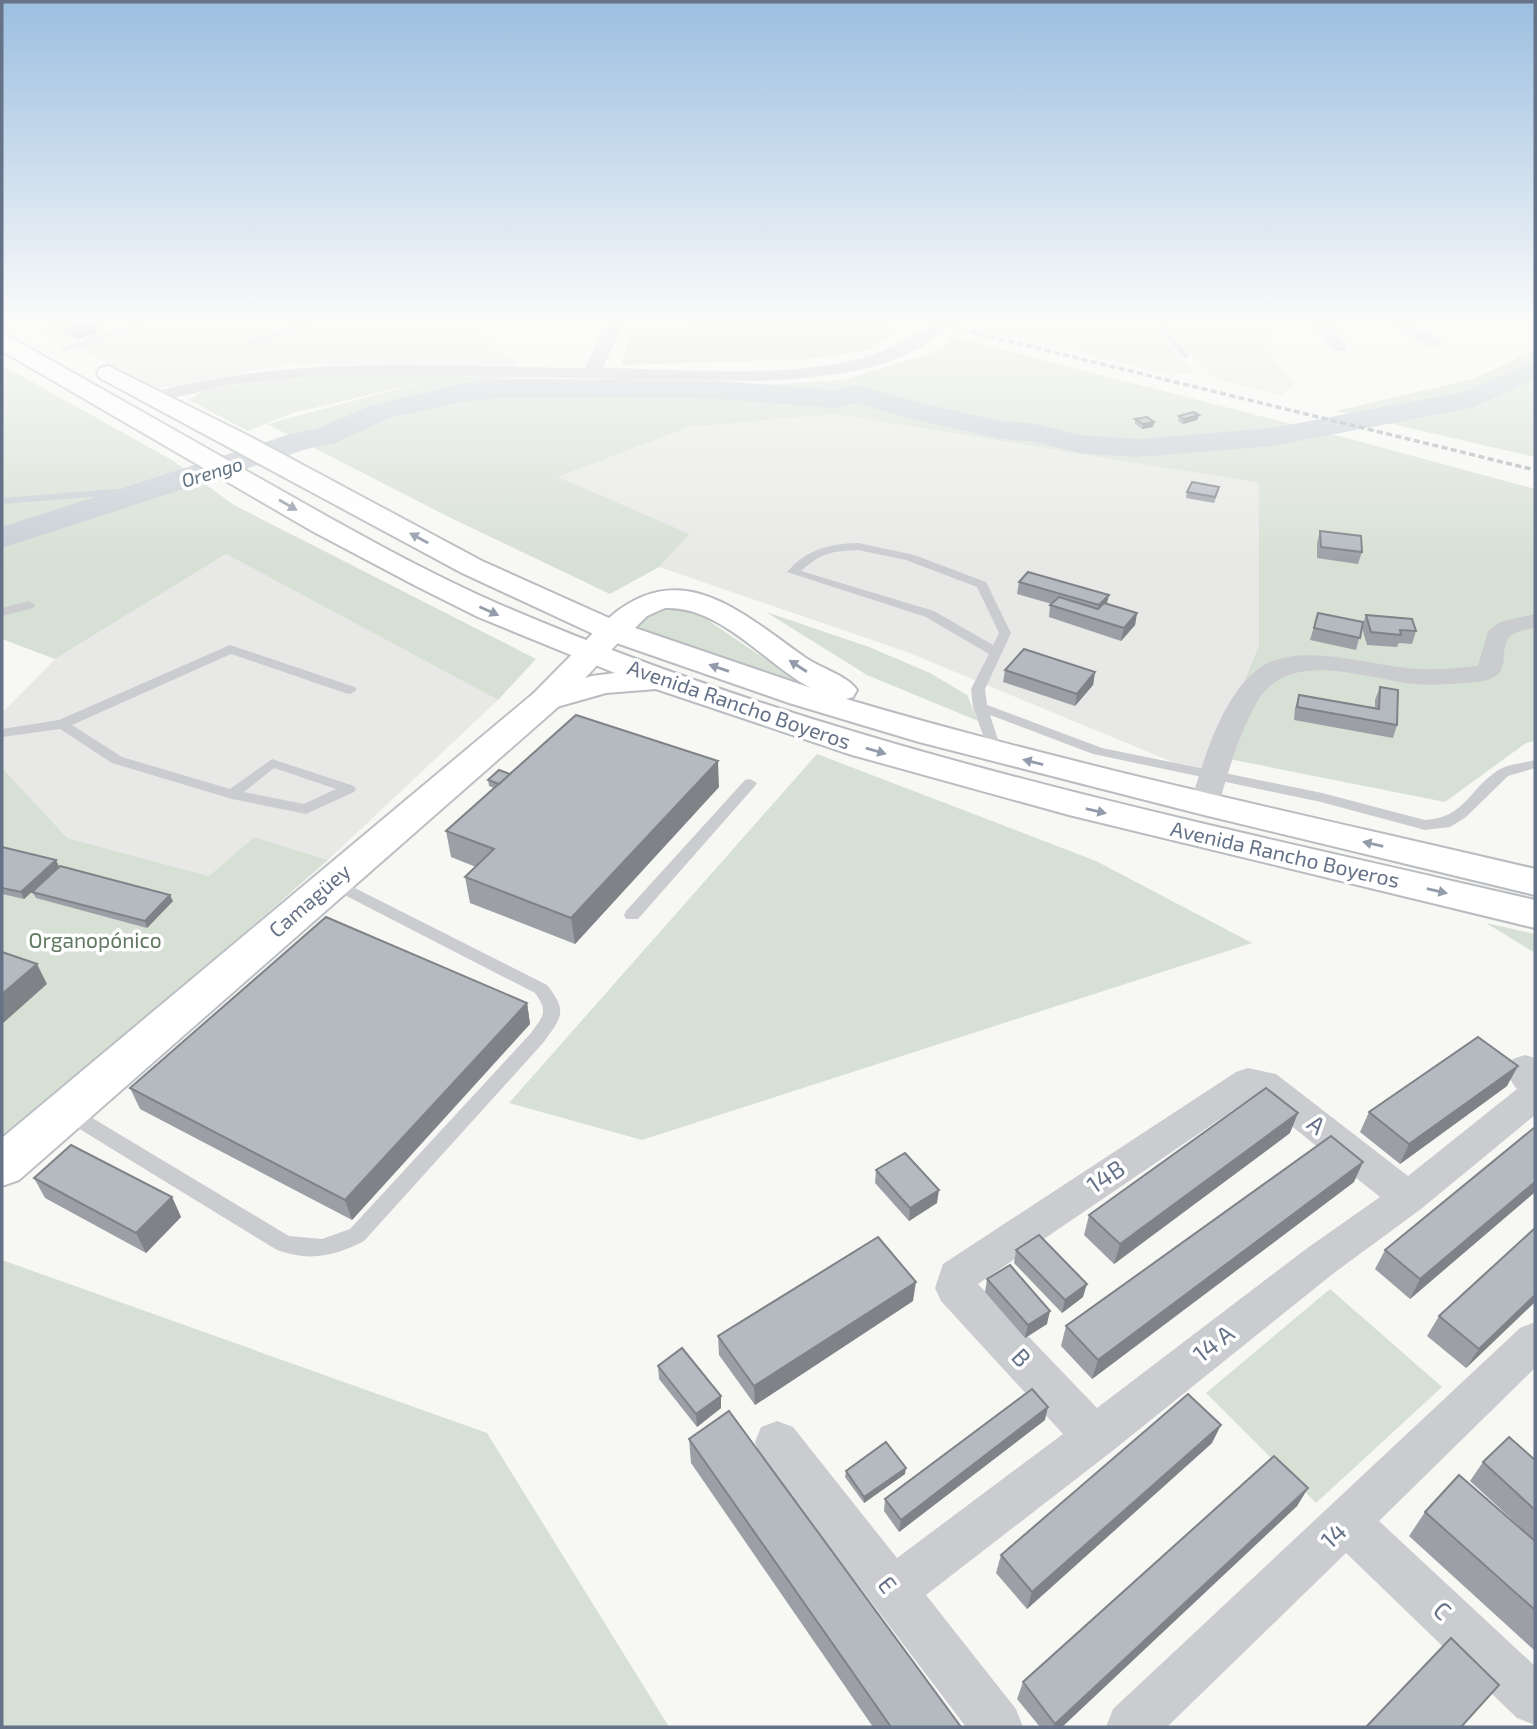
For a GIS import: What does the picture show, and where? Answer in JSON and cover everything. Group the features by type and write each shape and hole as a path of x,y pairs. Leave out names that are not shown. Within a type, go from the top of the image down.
{"main road":[{"name":"Avenida Rancho Boyeros","path":"113,404 426,580 489,611 995,752 1209,789 1535,882"},
{"name":"Avenida Rancho Boyeros","path":"168,404 472,567 695,693 864,748 1082,807 1535,914"},
{"name":"Camagüey","path":"2,1166 546,700 632,612 651,601 674,597 694,600 717,609 824,682 895,715 995,752"},
{"path":"546,700 590,685 631,681 670,684 695,693"}],"street":[{"path":"1209,789 1245,697 1263,676 1288,664 1324,665 1418,677 1484,673 1490,669 1497,636 1508,627 1535,621"},
{"name":"14 A","path":"892,1591 1320,1261 1408,1198 1533,1077"},
{"name":"A","path":"1256,1081 1264,1084 1408,1198"},
{"name":"14B","path":"957,1276 1248,1082 1256,1081"},
{"name":"B","path":"957,1276 955,1288 1095,1437"},
{"name":"14","path":"1131,1727 1348,1523 1535,1341"},
{"name":"E","path":"777,1442 998,1727"},
{"name":"C","path":"1348,1523 1535,1700"}],"lane":[{"path":"995,652 930,614 793,572 804,557 833,545 858,545 909,558 982,586 1005,633 978,689 980,707 995,752"},
{"path":"2,612 29,605"},
{"path":"2,733 62,724 230,649 350,690"},
{"path":"980,707 1209,789 1322,798 1425,825 1446,824 1461,814 1503,773 1535,764"},
{"path":"62,724 117,760 232,794 306,809 349,789 272,763 232,794"},
{"path":"632,915 750,783"},
{"path":"65,1111 284,1244 312,1251 335,1247 357,1235 537,1038 552,1018 552,1003 541,989 333,882"}],"shaded area":[{"path":"835,414 1259,483 1259,645 1206,776 907,652 659,567 690,534 557,477 689,427"},
{"path":"226,554 498,700 328,860 254,837 210,876 66,838 2,768 2,713 55,659"}],"green space":[{"path":"2,404 71,404 172,460 234,505 536,659 498,700 226,554 55,659 2,639"},
{"path":"196,404 332,404 293,413 248,431"},
{"path":"343,404 1213,404 1535,489 1535,741 1526,743 1445,802 1214,756 1259,645 1259,483 835,414 689,427 558,477 690,534 659,567 610,594 449,517 267,424"},
{"path":"1367,404 1535,404 1535,457 1336,411"},
{"path":"660,607 685,607 802,684 638,631 634,626 636,622"},
{"path":"766,612 869,647 930,673 967,695 978,721 867,675"},
{"path":"817,754 1096,861 1252,943 642,1140 509,1103"},
{"name":"Organopónico","path":"2,768 67,838 209,876 254,837 328,860 2,1144"},
{"path":"1486,923 1535,934 1535,953"},
{"path":"2,1260 487,1433 669,1727 2,1727"},
{"path":"1330,1289 1442,1387 1316,1503 1206,1393"}],"building":[{"path":"1193,412 1199,415 1184,419 1179,416"},
{"path":"1147,417 1154,422 1143,424 1135,419"},
{"path":"1192,482 1219,487 1215,497 1187,492"},
{"path":"1320,531 1361,536 1362,552 1321,547"},
{"path":"1028,572 1109,595 1099,605 1019,582"},
{"path":"1059,597 1098,609 1104,603 1137,613 1124,628 1050,605"},
{"path":"1318,613 1363,622 1360,638 1314,628"},
{"path":"1366,615 1412,619 1416,631 1400,630 1401,635 1371,632"},
{"path":"1024,649 1095,672 1077,694 1005,670"},
{"path":"1380,687 1398,690 1397,725 1297,707 1299,695 1379,709"},
{"path":"576,715 718,761 571,918 465,877 494,849 446,831"},
{"path":"499,770 510,774 499,784 488,780"},
{"path":"2,847 56,860 21,892 2,888"},
{"path":"60,866 170,895 145,921 32,892"},
{"path":"326,917 527,1003 345,1200 130,1088"},
{"path":"2,952 37,964 2,994"},
{"path":"1478,1037 1518,1066 1409,1144 1369,1112"},
{"path":"1266,1088 1298,1113 1120,1244 1089,1215"},
{"path":"1535,1127 1535,1182 1420,1279 1385,1250"},
{"path":"1331,1136 1363,1162 1098,1360 1066,1326"},
{"path":"71,1145 172,1197 136,1233 34,1178"},
{"path":"905,1153 939,1190 910,1208 876,1170"},
{"path":"1535,1228 1535,1295 1479,1349 1439,1316"},
{"path":"1039,1235 1087,1284 1065,1300 1016,1250"},
{"path":"878,1237 916,1282 754,1386 718,1336"},
{"path":"1010,1265 1050,1311 1028,1325 987,1279"},
{"path":"682,1348 721,1396 696,1414 658,1366"},
{"path":"1032,1389 1048,1407 901,1520 885,1499"},
{"path":"1188,1394 1221,1425 1032,1592 1001,1555"},
{"path":"729,1411 961,1727 891,1727 689,1439"},
{"path":"1509,1437 1535,1460 1535,1510 1483,1462"},
{"path":"886,1442 906,1468 864,1497 846,1471"},
{"path":"1274,1456 1308,1488 1055,1724 1023,1682"},
{"path":"1459,1475 1535,1541 1535,1610 1425,1512"},
{"path":"1451,1638 1499,1685 1461,1727 1366,1727"}],"waterway":[{"name":"Orengo","path":"2,538 301,441 324,437 380,412 415,404"},
{"name":"Orengo","path":"890,404 1001,430 1036,433 1079,444 1138,448 1272,437 1446,404"},
{"path":"92,494 144,490"},
{"path":"2,501 115,492"}],"railway":[{"path":"1264,404 1535,470"}]}
